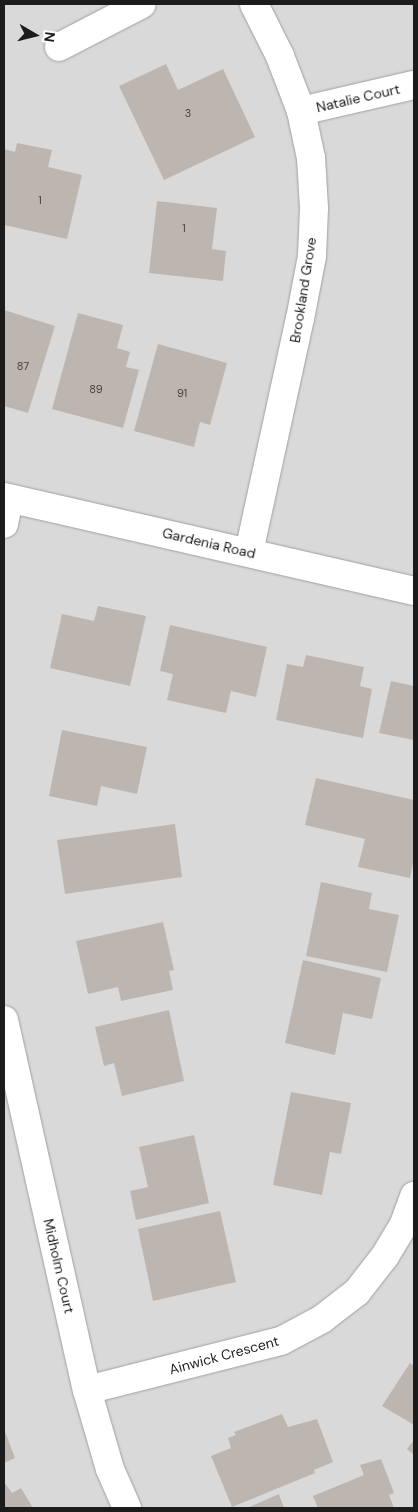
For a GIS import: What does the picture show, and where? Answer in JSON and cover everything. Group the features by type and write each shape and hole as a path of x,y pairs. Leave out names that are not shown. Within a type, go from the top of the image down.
{"street":[{"path":"59,47 142,4"},
{"name":"Brookland Grove","path":"249,552 312,256 312,158 301,111 280,56 254,4"},
{"name":"Natalie Court","path":"301,111 414,85"},
{"name":"Gardenia Road","path":"5,506 249,552 414,591"},
{"name":"Midholm Court","path":"4,1020 87,1390 110,1469 127,1508"},
{"name":"Ainwick Crescent","path":"87,1390 281,1341 322,1319 357,1292 385,1256 404,1224 414,1196"}],"shaded area":[{"path":"4,4 414,4 414,1508 4,1508"}],"building":[{"path":"166,64 178,90 223,69 255,137 164,180 119,86"},
{"path":"17,143 52,150 48,167 82,175 67,239 4,225 4,149 15,152"},
{"path":"157,201 217,208 212,249 226,251 223,281 149,273"},
{"path":"4,310 55,326 28,413 4,406"},
{"path":"78,313 123,325 117,348 130,352 126,367 139,370 123,428 52,409"},
{"path":"158,344 227,363 210,425 200,422 194,447 134,431"},
{"path":"98,606 146,616 130,686 50,668 62,614 94,621"},
{"path":"170,625 267,647 256,697 231,691 226,713 167,700 173,674 160,671"},
{"path":"306,655 364,667 360,686 372,689 363,738 276,720 287,664 303,667"},
{"path":"391,681 414,686 414,740 379,733"},
{"path":"62,730 147,747 137,794 101,786 97,806 49,796"},
{"path":"316,778 414,800 414,858 410,878 358,867 365,839 305,825"},
{"path":"175,824 182,877 65,894 57,840"},
{"path":"321,882 372,893 369,909 399,915 387,972 306,956"},
{"path":"163,922 174,970 169,971 173,990 121,1001 118,987 88,994 76,941"},
{"path":"303,960 381,978 372,1019 343,1013 335,1055 285,1043"},
{"path":"169,1010 184,1081 122,1096 114,1063 104,1066 95,1027"},
{"path":"291,1092 351,1103 341,1154 330,1152 322,1195 273,1185"},
{"path":"194,1135 209,1203 136,1220 130,1191 148,1187 139,1147"},
{"path":"220,1211 236,1282 153,1301 138,1229"},
{"path":"410,1363 414,1366 414,1425 382,1406"},
{"path":"282,1414 288,1427 317,1419 333,1462 314,1470 315,1473 232,1507 211,1456 231,1448 228,1438 236,1435 234,1432"},
{"path":"4,1429 15,1458 4,1463"},
{"path":"414,1440 414,1455 407,1449"},
{"path":"381,1459 394,1493 389,1495 394,1508 318,1508 313,1496 364,1475 360,1465"},
{"path":"4,1482 12,1493 21,1488 33,1508 4,1508"},
{"path":"279,1494 284,1508 247,1508"}]}
